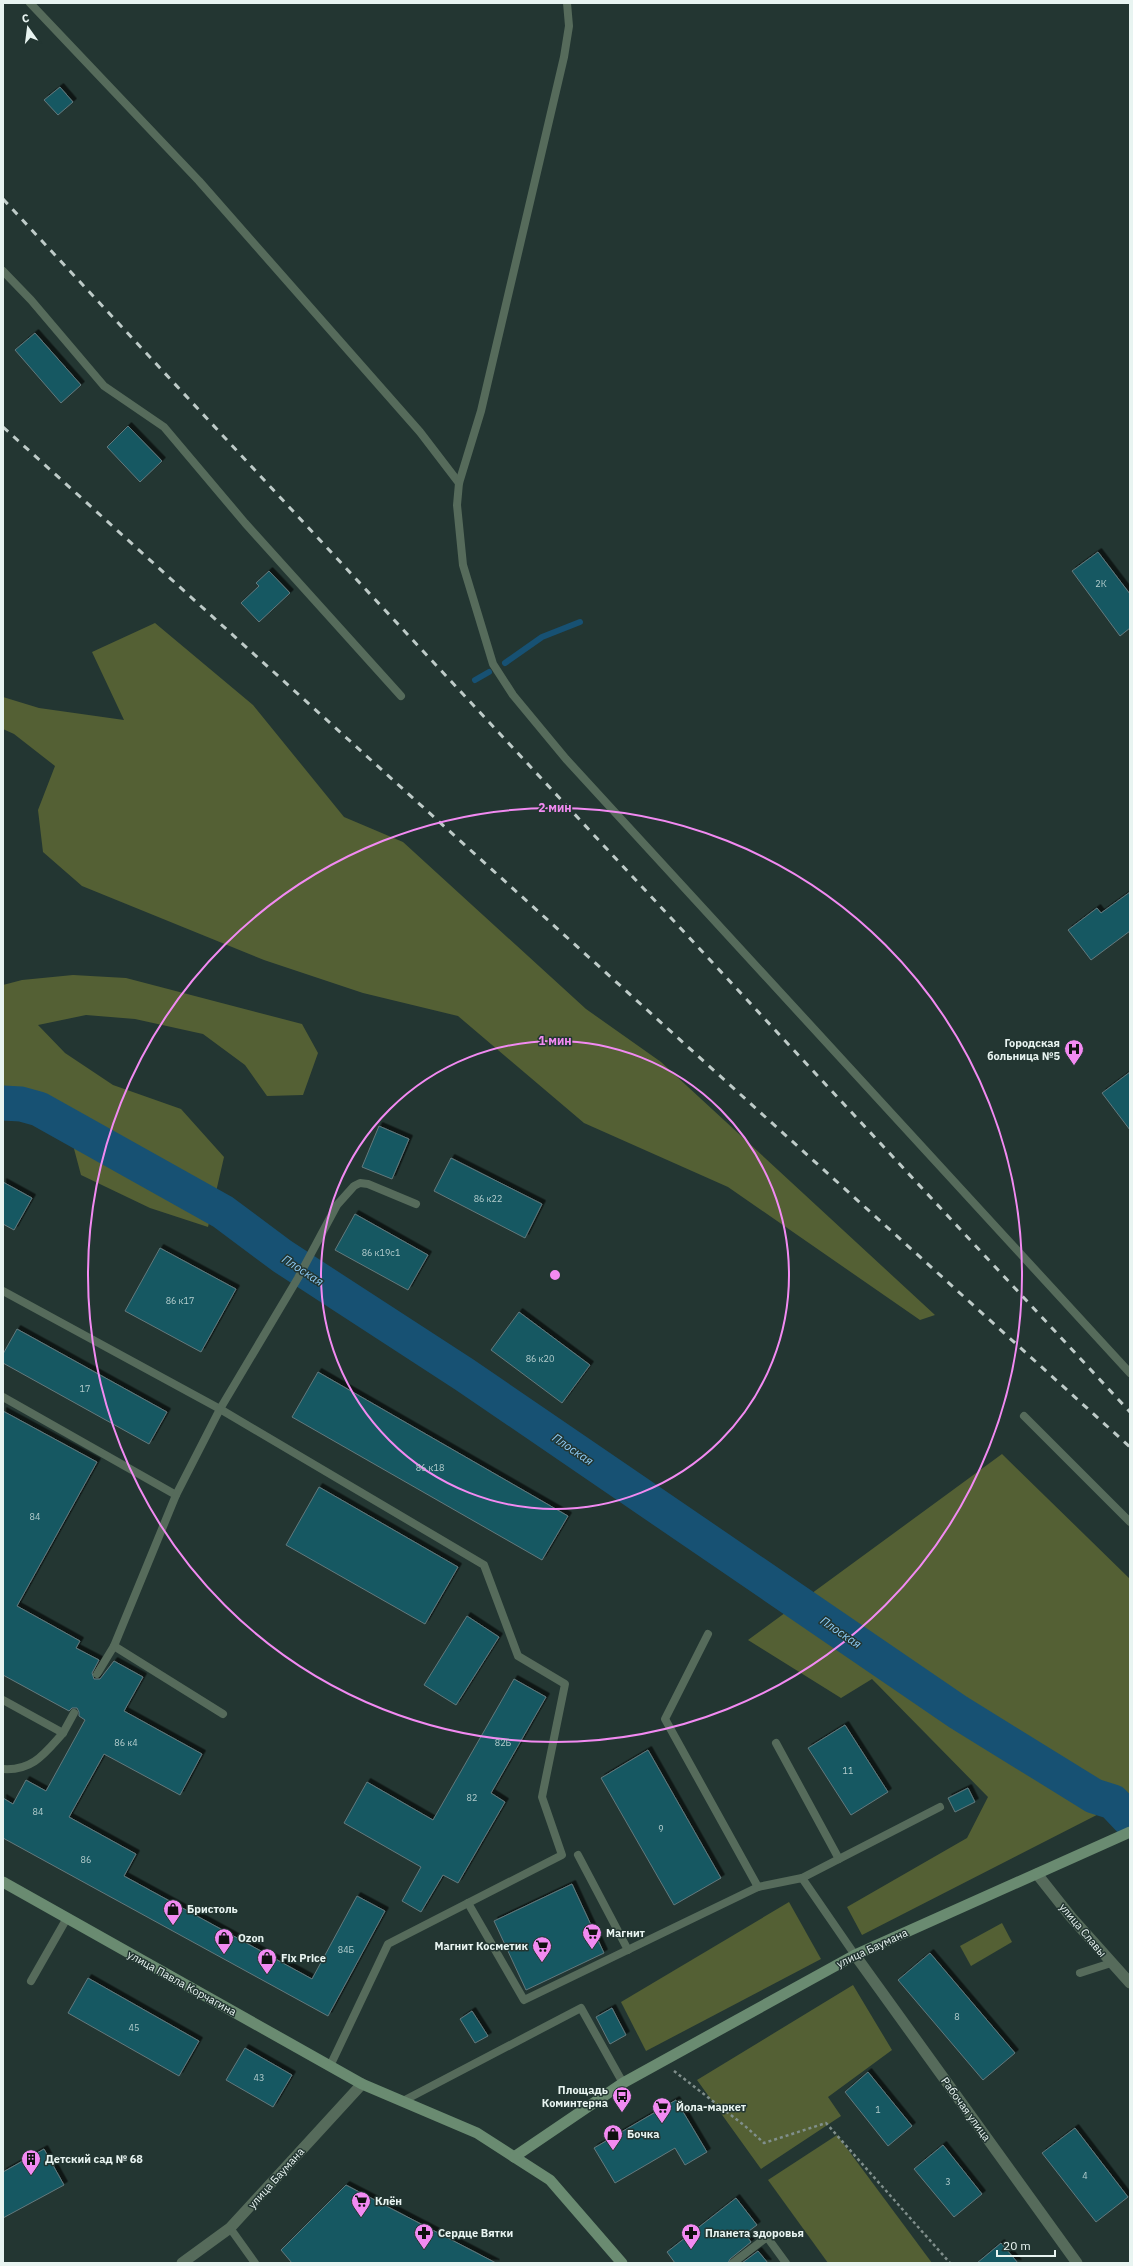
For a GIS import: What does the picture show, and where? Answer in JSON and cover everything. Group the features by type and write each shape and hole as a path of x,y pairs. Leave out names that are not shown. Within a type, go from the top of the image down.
{"main road":[{"name":"улица Баумана","path":"623,2083 855,1954 1130,1832"},
{"name":"улица Павла Корчагина","path":"3,1882 362,2084 477,2133 514,2157"},
{"path":"622,2263 550,2180 514,2157 623,2083"}],"street":[{"name":"улица Славы","path":"1037,1874 1111,1963 1130,1983"},
{"name":"Рабочая улица","path":"855,1954 1077,2263"},
{"name":"улица Баумана","path":"182,2263 230,2228 362,2084"}],"lane":[{"path":"30,3 199,181 420,432 459,483"},
{"path":"567,3 569,26 564,57 476,430 459,483 457,512 463,565 493,664 513,695 566,759 1130,1373"},
{"path":"3,271 31,300 104,386 164,427 245,523 401,696"},
{"path":"97,1674 114,1646 176,1495 220,1409 298,1278 337,1205 354,1186 360,1183 368,1184 416,1204"},
{"path":"3,1291 220,1409 484,1565 518,1656 565,1684 542,1797 562,1855 388,1944 330,2066"},
{"path":"3,1397 176,1495"},
{"path":"1024,1416 1130,1522"},
{"path":"708,1634 665,1719 758,1888"},
{"path":"114,1646 223,1714"},
{"path":"3,1700 63,1733"},
{"path":"3,1769 15,1770 37,1761 63,1733 74,1713"},
{"path":"776,1743 839,1859"},
{"path":"468,1903 524,2000 758,1888 802,1878 940,1807"},
{"path":"578,1855 628,1950"},
{"path":"802,1878 855,1954"},
{"path":"31,1981 67,1918"},
{"path":"1080,1973 1111,1963"},
{"path":"402,2101 581,2008 623,2083"},
{"path":"230,2228 255,2263"},
{"path":"733,2263 767,2237 786,2263"}],"path":[{"path":"661,2061 745,2126 764,2143 826,2122 950,2263"}],"green space":[{"path":"155,623 253,705 344,817 403,842 586,1009 661,1062 935,1315 920,1320 728,1187 584,1123 458,1016 363,993 264,960 82,886 43,852 38,810 55,766 14,734 3,729 3,697 39,708 124,720 92,652"},
{"path":"73,975 126,978 302,1024 318,1053 303,1095 267,1096 245,1065 203,1034 135,1019 86,1015 38,1025 65,1053 113,1085 181,1109 224,1157 208,1227 150,1208 81,1175 73,1145 34,1117 3,1114 3,985 22,980"},
{"path":"1002,1454 1130,1579 1130,1798 862,1935 847,1907 967,1838 988,1797 872,1679 841,1698 748,1640"},
{"path":"789,1902 821,1959 646,2051 621,2002"},
{"path":"1002,1923 1012,1942 971,1966 960,1946"},
{"path":"853,1985 892,2050 828,2097 841,2116 761,2169 697,2080"},
{"path":"837,2135 932,2263 828,2263 768,2180"}],"building":[{"path":"60,87 73,102 58,115 44,100"},
{"path":"35,333 81,385 61,403 15,350"},
{"path":"128,426 162,461 140,482 107,447"},
{"path":"1098,552 1130,594 1130,628 1120,636 1072,571"},
{"path":"269,571 290,593 259,622 241,603 259,586 256,583"},
{"path":"1130,892 1130,931 1091,960 1068,930 1097,908 1101,913"},
{"path":"1130,1072 1130,1130 1102,1093"},
{"path":"379,1126 409,1139 392,1179 362,1167"},
{"path":"451,1158 542,1204 525,1238 434,1191"},
{"path":"3,1182 32,1198 14,1230 3,1224"},
{"path":"355,1214 428,1255 408,1290 335,1250"},
{"path":"160,1248 236,1289 201,1352 125,1311"},
{"path":"519,1312 590,1365 562,1403 491,1350"},
{"path":"17,1329 167,1412 149,1444 3,1363 3,1354"},
{"path":"318,1372 568,1516 542,1560 292,1417"},
{"path":"3,1411 97,1462 17,1606 80,1641 76,1648 99,1660 92,1673 94,1679 100,1679 114,1661 143,1677 124,1711 202,1754 180,1795 104,1754 69,1817 136,1854 124,1876 312,1979 357,1896 385,1911 328,2016 3,1838 3,1798 13,1804 26,1780 46,1791 85,1720 79,1716 77,1708 72,1708 69,1711 3,1675"},
{"path":"319,1487 458,1567 425,1624 286,1545"},
{"path":"467,1616 499,1637 456,1705 424,1685"},
{"path":"514,1679 546,1697 491,1793 505,1802 458,1883 443,1875 421,1912 402,1901 421,1867 344,1823 367,1782 433,1820"},
{"path":"845,1725 888,1792 851,1815 808,1748"},
{"path":"648,1750 721,1878 674,1905 601,1778"},
{"path":"968,1788 975,1802 955,1812 948,1798"},
{"path":"572,1884 604,1953 526,1990 494,1921"},
{"path":"930,1953 1015,2053 983,2080 898,1980"},
{"path":"88,1978 199,2041 179,2076 68,2013"},
{"path":"612,2008 626,2035 610,2044 596,2017"},
{"path":"472,2011 488,2036 475,2043 460,2019"},
{"path":"245,2048 292,2075 273,2107 226,2080"},
{"path":"868,2072 912,2126 888,2146 845,2092"},
{"name":"Йола-маркет","path":"676,2100 707,2152 685,2165 675,2148 615,2183 594,2148"},
{"path":"1075,2128 1128,2197 1096,2222 1042,2153"},
{"path":"943,2145 982,2194 954,2217 914,2169"},
{"name":"Детский сад № 68","path":"44,2149 64,2185 3,2218 3,2172"},
{"name":"Клён","path":"346,2185 496,2263 292,2263 281,2250"},
{"path":"736,2198 757,2225 745,2234 751,2242 730,2259 728,2263 675,2263 667,2252"},
{"path":"1001,2243 1018,2263 977,2263"},
{"path":"758,2251 768,2263 742,2263"}],"waterway":[{"path":"505,663 542,637 580,622"},
{"path":"475,680 489,672"},
{"name":"Плоская","path":"3,1103 21,1104 39,1109 223,1212 282,1256 465,1375 958,1712 1094,1796 1113,1802 1130,1820"}],"railway":[{"path":"3,199 1130,1412"},
{"path":"3,427 1130,1447"}],"place":[{"name":"Городская больница №5","path":"1074,1066"},
{"name":"Бристоль","path":"173,1926"},
{"name":"Магнит","path":"592,1950"},
{"name":"Ozon","path":"224,1955"},
{"name":"Магнит Косметик","path":"542,1963"},
{"name":"Fix Price","path":"267,1975"},
{"name":"Площадь Коминтерна","path":"622,2113"},
{"name":"Йола-маркет","path":"662,2124"},
{"name":"Бочка","path":"613,2151"},
{"name":"Детский сад № 68","path":"31,2176"},
{"name":"Клён","path":"361,2218"},
{"name":"Сердце Вятки","path":"424,2250"},
{"name":"Планета здоровья","path":"691,2250"}]}
